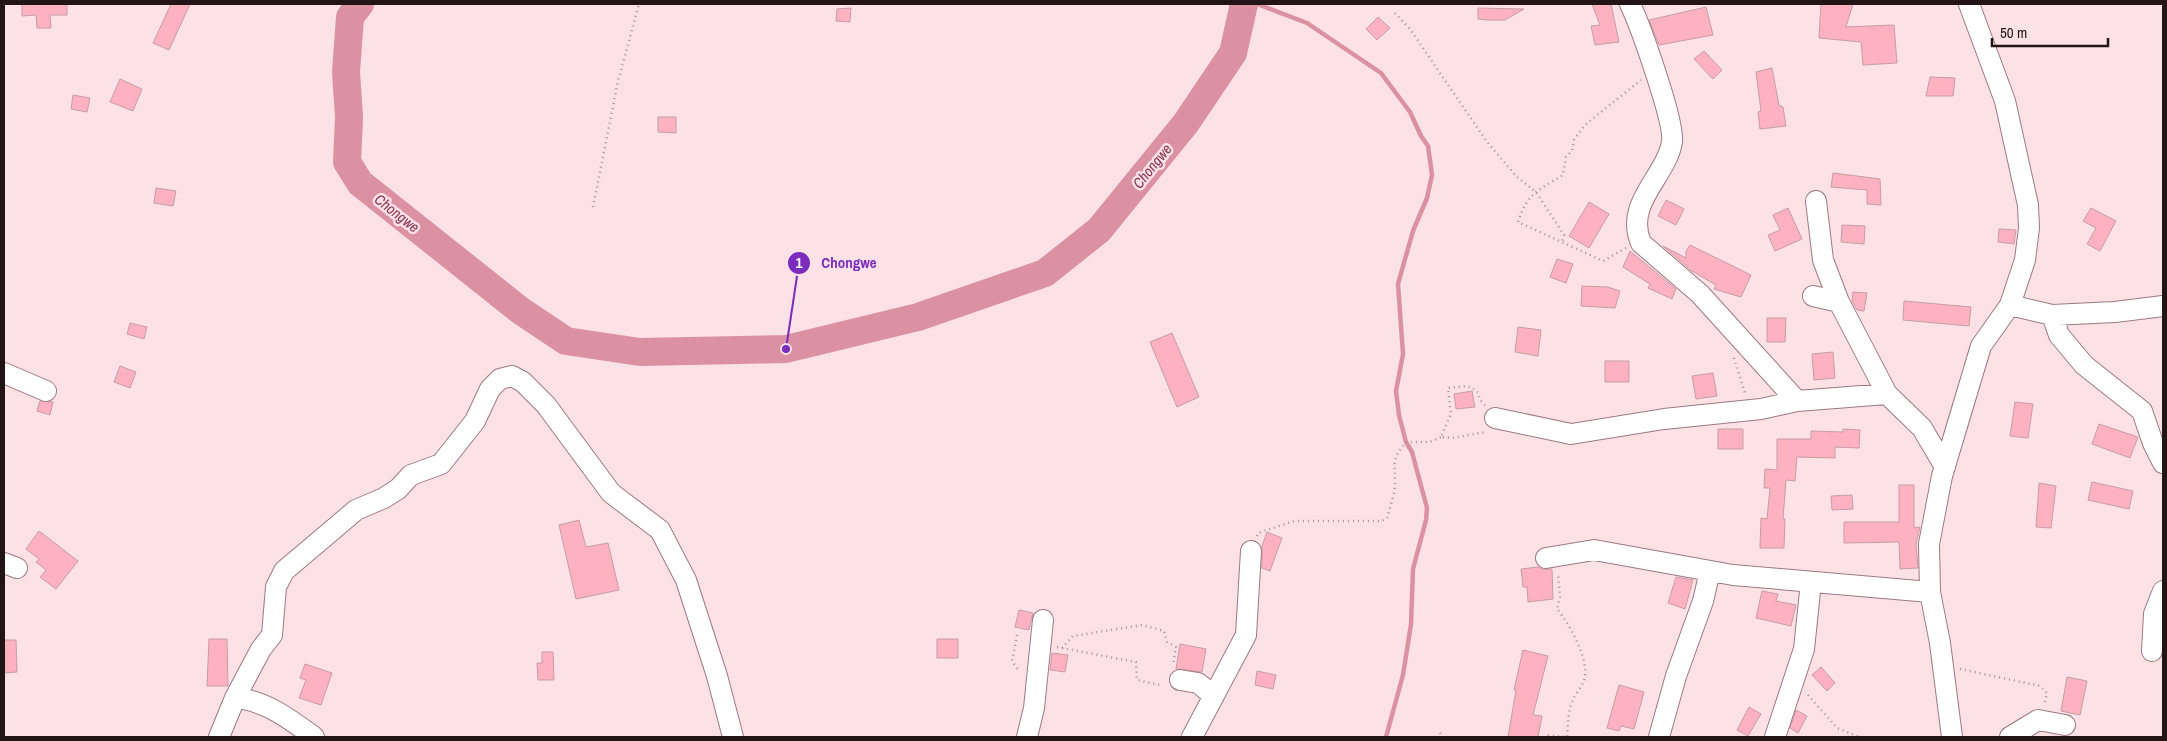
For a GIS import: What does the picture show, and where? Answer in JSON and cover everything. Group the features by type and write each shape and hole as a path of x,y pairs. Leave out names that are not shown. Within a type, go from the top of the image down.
{"street":[{"path":"1630,4 1654,69 1672,130 1672,142 1666,159 1646,191 1639,210 1637,226 1641,243 1700,294 1797,401"},
{"path":"1952,737 1944,671 1930,592 1929,544 1945,468 1981,346 2010,305 2025,260 2029,228 2028,205 2005,100 1969,4"},
{"path":"1816,201 1823,260 1839,302 1887,394 1922,428 1945,468"},
{"path":"1813,296 1839,302"},
{"path":"2010,305 2052,315 2115,312 2163,306"},
{"path":"2052,315 2058,335 2084,365 2142,411 2153,443 2163,463"},
{"path":"4,372 46,392"},
{"path":"219,737 261,649 272,635 276,588 284,571 356,510 384,498 398,489 411,476 441,464 475,421 490,389 500,379 512,376 523,382 546,405 611,493 660,530 686,580 717,676 733,737"},
{"path":"1501,419 1571,434 1664,419 1746,410 1797,401 1887,394"},
{"path":"1546,558 1594,550 1710,571 1930,592"},
{"path":"1192,737 1246,634 1251,551"},
{"path":"1659,737 1676,676 1703,601 1710,571"},
{"path":"1776,737 1804,649 1811,582"},
{"path":"2152,650 2154,614 2163,591"},
{"path":"1027,737 1034,708 1043,620"},
{"path":"1176,678 1198,683 1214,696"},
{"path":"236,698 247,699 275,710 314,737"},
{"path":"2010,737 2038,720 2065,725"}],"path":[{"path":"593,207 618,81 639,4"},
{"path":"1396,13 1410,29 1486,142 1517,177 1536,192 1564,235 1562,243"},
{"path":"1641,243 1623,249 1602,261 1518,222 1524,204 1536,192 1563,175 1566,157 1572,152 1574,140 1585,125 1654,69"},
{"path":"1734,332 1735,366 1744,390 1746,410"},
{"path":"1251,551 1258,533 1294,521 1382,521 1387,518 1391,504 1395,483 1393,466 1398,452 1406,442 1430,442 1441,437 1452,438 1484,432 1502,426 1501,419 1480,400 1476,391 1467,386 1448,388 1451,414 1441,437"},
{"path":"1544,737 1545,735 1567,737 1572,702 1585,679 1582,657 1576,639 1568,622 1557,609 1560,597 1555,563 1546,558"},
{"path":"1041,646 1062,648 1136,662 1138,680 1160,685 1176,678 1176,648 1167,642 1164,631 1154,627 1142,625 1074,636 1062,648"},
{"path":"1944,671 1965,668 2040,686 2048,693 2038,720"},
{"path":"1792,691 1810,696 1820,711 1837,728 1859,737"},
{"path":"1440,733 1443,737"}],"building":[{"path":"22,4 67,4 67,15 50,15 51,28 37,28 36,15 22,16"},
{"path":"171,4 190,4 169,50 153,43"},
{"path":"1592,4 1611,4 1619,42 1595,45 1591,26 1600,25"},
{"path":"1821,4 1853,4 1846,27 1894,25 1897,63 1863,65 1861,42 1819,38"},
{"path":"1706,7 1713,35 1659,45 1649,20"},
{"path":"851,8 850,22 836,21 837,9"},
{"path":"1478,8 1524,9 1505,20 1487,20 1478,19"},
{"path":"1378,17 1390,28 1377,40 1366,29"},
{"path":"1704,51 1722,70 1713,79 1694,59"},
{"path":"1772,68 1779,105 1783,107 1786,126 1760,129 1758,112 1761,111 1756,72"},
{"path":"1930,77 1955,78 1953,96 1926,96"},
{"path":"120,79 142,89 133,111 110,102"},
{"path":"73,95 90,98 87,112 71,109"},
{"path":"658,117 676,117 676,133 658,132"},
{"path":"1833,173 1880,179 1881,205 1867,204 1867,190 1831,187"},
{"path":"156,188 176,191 173,206 154,203"},
{"path":"1666,200 1684,209 1676,225 1658,216"},
{"path":"1589,202 1609,214 1589,248 1569,236"},
{"path":"1788,208 1802,239 1775,251 1768,235 1780,230 1773,215"},
{"path":"2091,208 2116,221 2100,251 2087,244 2096,228 2083,221"},
{"path":"1842,225 1865,226 1864,244 1841,242"},
{"path":"1999,229 2016,230 2014,244 1998,242"},
{"path":"1690,245 1751,275 1741,297 1714,289 1716,285 1692,271 1663,246 1686,258 1686,251"},
{"path":"1630,251 1676,289 1672,299 1648,288 1650,284 1623,267"},
{"path":"1557,259 1573,264 1566,283 1550,277"},
{"path":"1582,286 1608,287 1620,291 1615,308 1581,306"},
{"path":"1853,292 1867,293 1864,311 1857,310 1852,301"},
{"path":"1904,301 1971,307 1969,326 1903,320"},
{"path":"1767,318 1786,318 1785,342 1767,342"},
{"path":"130,323 147,327 144,339 127,334"},
{"path":"1518,327 1541,330 1538,356 1515,352"},
{"path":"1172,333 1199,397 1177,407 1150,342"},
{"path":"1833,352 1835,378 1814,380 1812,354"},
{"path":"1605,361 1629,361 1629,382 1605,382"},
{"path":"120,366 136,372 130,388 114,382"},
{"path":"1713,373 1717,396 1696,399 1692,376"},
{"path":"1472,391 1475,407 1456,409 1454,394"},
{"path":"40,401 53,402 50,415 37,411"},
{"path":"2015,402 2033,404 2028,438 2010,436"},
{"path":"2099,424 2138,437 2130,458 2092,444"},
{"path":"1718,429 1743,429 1743,449 1718,449"},
{"path":"1843,429 1860,430 1859,448 1835,447 1835,458 1797,457 1795,481 1786,480 1783,519 1785,519 1784,548 1760,548 1761,518 1767,519 1770,488 1764,488 1765,469 1777,470 1777,439 1811,439 1811,431 1843,432"},
{"path":"2092,482 2133,491 2129,509 2088,500"},
{"path":"2039,483 2056,486 2051,528 2036,527"},
{"path":"1899,485 1914,485 1914,528 1920,527 1916,544 1918,568 1900,569 1899,542 1844,543 1844,522 1899,522"},
{"path":"1852,495 1853,509 1832,510 1831,496"},
{"path":"579,520 586,547 608,543 619,590 576,599 559,525"},
{"path":"39,531 78,561 56,589 40,577 46,570 36,562 39,559 26,549"},
{"path":"1267,532 1282,538 1270,571 1262,568 1262,546"},
{"path":"1538,567 1552,569 1553,599 1528,602 1527,587 1523,587 1521,569"},
{"path":"1676,577 1693,580 1685,609 1668,603"},
{"path":"1762,591 1778,594 1776,601 1796,605 1791,626 1756,618"},
{"path":"1019,610 1033,613 1029,630 1015,627"},
{"path":"209,639 227,639 228,686 207,686"},
{"path":"937,639 958,639 958,658 937,658"},
{"path":"4,640 16,640 17,672 4,673"},
{"path":"1180,644 1206,649 1202,672 1176,669"},
{"path":"1523,650 1548,656 1533,715 1542,716 1538,737 1508,737 1516,690 1514,690"},
{"path":"542,652 553,652 554,680 538,680 537,663 542,663"},
{"path":"1052,653 1068,655 1065,672 1050,670"},
{"path":"305,664 332,673 321,705 299,698 306,680 300,678"},
{"path":"1821,667 1835,683 1827,691 1812,675"},
{"path":"1257,671 1276,675 1273,689 1255,685"},
{"path":"2067,677 2087,681 2080,715 2061,711"},
{"path":"1619,685 1644,692 1634,729 1621,726 1619,731 1607,728"},
{"path":"1749,707 1761,714 1748,736 1737,730"},
{"path":"1796,710 1807,716 1798,733 1790,728"}],"waterway":[{"name":"Chongwe","path":"360,4 350,17 346,72 349,117 347,162 360,183 521,311 566,341 640,352 786,349 918,317 1045,273 1099,230 1186,123 1233,53 1244,4"},
{"path":"1257,4 1307,23 1381,73 1410,112 1421,136 1428,146 1432,175 1427,198 1413,231 1398,284 1403,354 1396,391 1399,415 1406,442 1412,452 1427,508 1426,520 1413,569 1411,624 1403,675 1386,737"}],"place":[{"name":"Chongwe","path":"786,349"}]}
